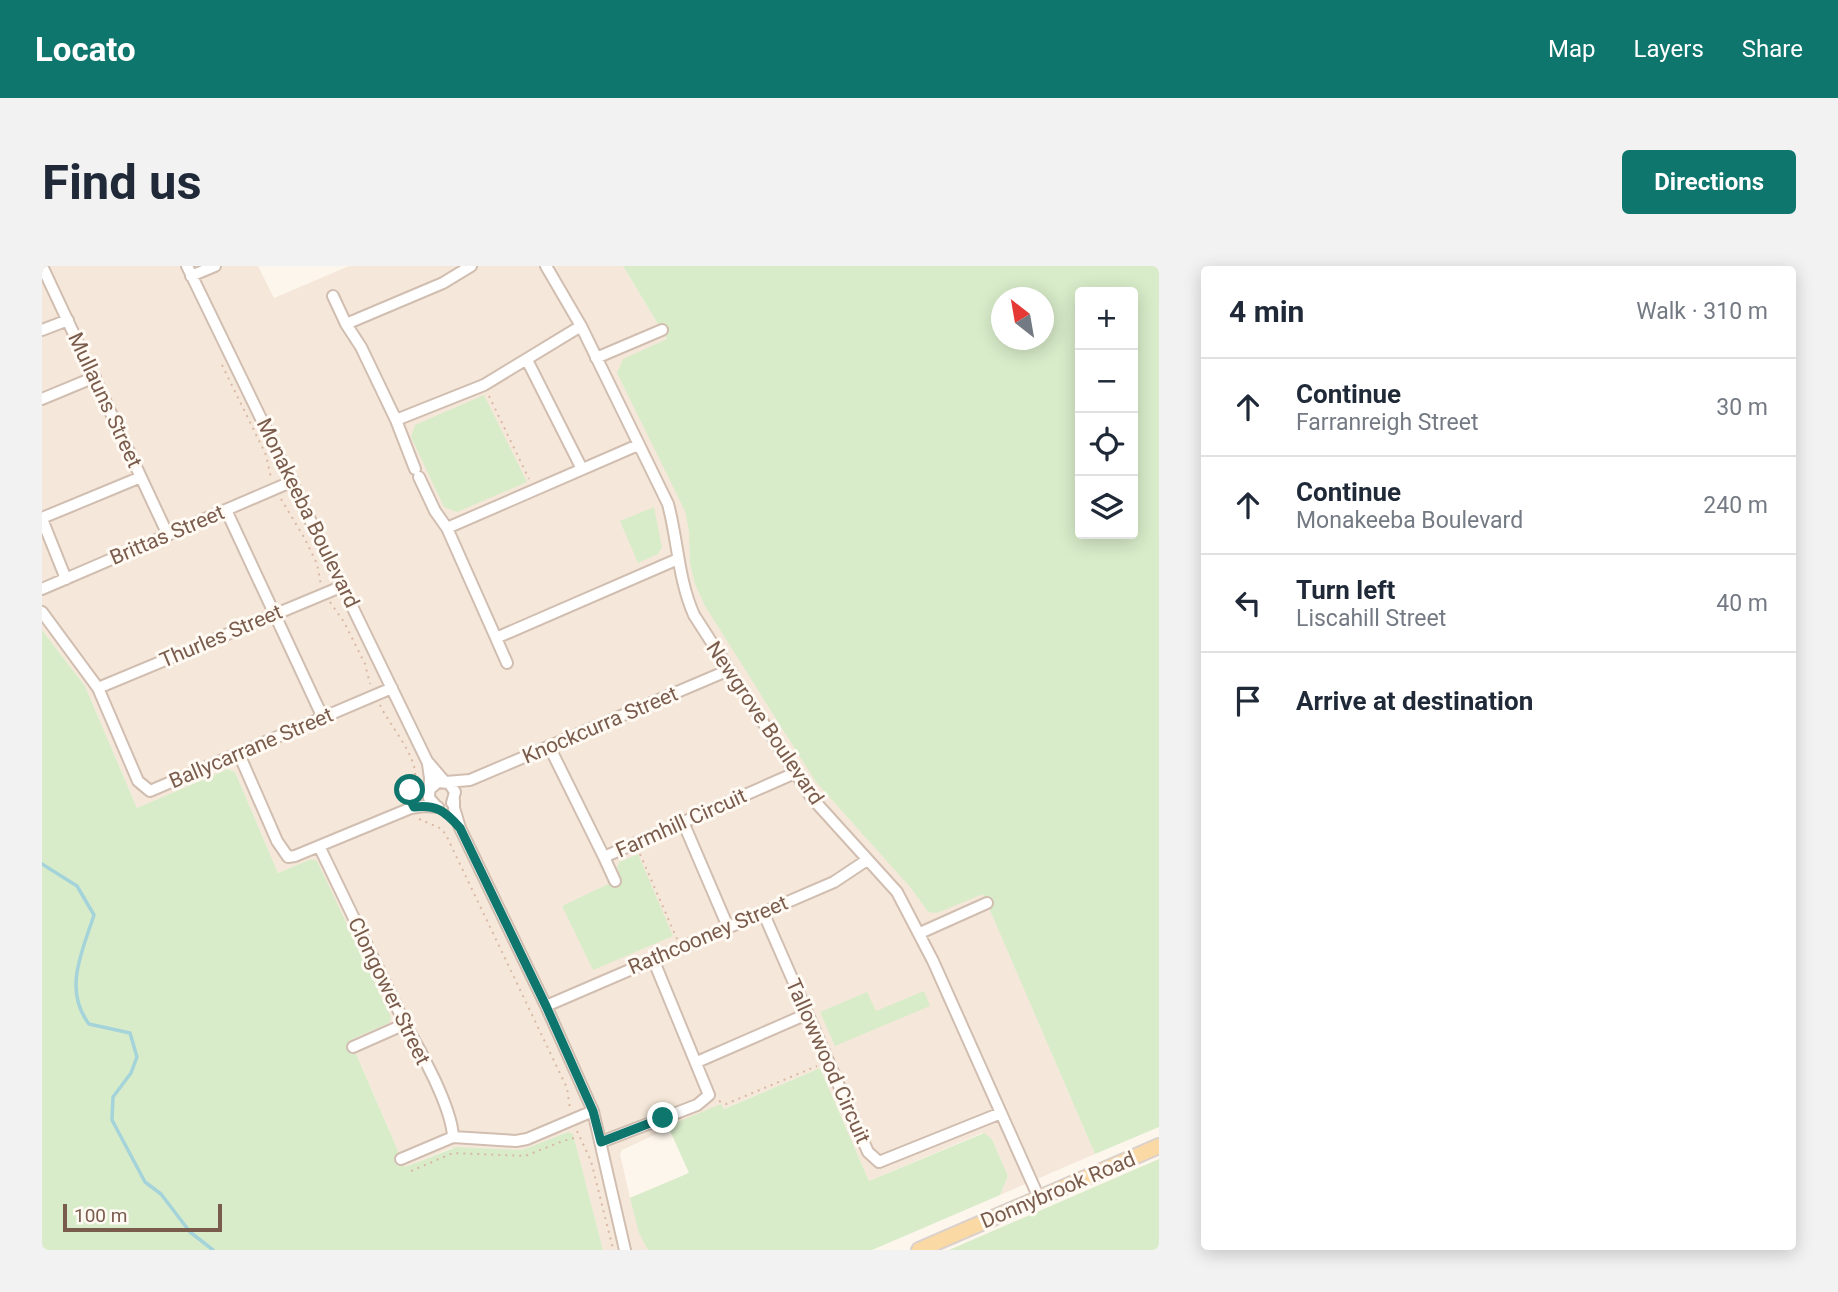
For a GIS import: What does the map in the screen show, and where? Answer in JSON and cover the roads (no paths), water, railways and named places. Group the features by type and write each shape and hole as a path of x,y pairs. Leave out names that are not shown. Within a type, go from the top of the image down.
{"main road":[{"name":"Donnybrook Road","path":"919,1250 1159,1146"}],"street":[{"name":"Mullauns Street","path":"42,266 168,535"},
{"path":"189,271 215,266"},
{"path":"346,324 443,283 471,266"},
{"name":"Newgrove Boulevard","path":"545,266 581,326 668,504 675,528 685,595 694,615 811,797 897,892 920,933 1039,1198"},
{"name":"Monakeeba Boulevard","path":"189,271 427,761 446,782"},
{"path":"333,296 396,420 417,473 435,511 447,528 507,663"},
{"path":"42,330 68,320"},
{"path":"396,420 484,385 581,326"},
{"path":"596,358 662,330"},
{"path":"527,360 582,469"},
{"path":"42,399 94,377"},
{"path":"447,528 638,445"},
{"path":"66,579 42,519 141,477"},
{"name":"Brittas Street","path":"42,589 293,481"},
{"path":"226,510 323,718"},
{"path":"496,638 678,559"},
{"name":"Thurles Street","path":"99,688 343,586"},
{"name":"Ballycarrane Street","path":"42,612 99,688 138,781 150,791 392,688"},
{"name":"Knockcurra Street","path":"446,782 470,780 729,670"},
{"name":"Farmhill Circuit","path":"549,746 604,858 795,773"},
{"path":"239,754 284,854 288,857 412,807 438,782 446,782 454,789 454,808 460,828 546,1006 593,1111 625,1250"},
{"name":"Monakeeba Boulevard","path":"427,761 430,790"},
{"name":"Knockcurra Street","path":"454,799 470,780"},
{"path":"430,790 431,802 446,812 460,828"},
{"path":"412,807 450,806 454,799"},
{"path":"684,822 728,927"},
{"name":"Clongower Street","path":"319,846 415,1040 450,1119 453,1137"},
{"path":"604,858 615,881"},
{"name":"Rathcooney Street","path":"546,1006 834,882 867,860"},
{"path":"920,933 987,904"},
{"name":"Tallowwood Circuit","path":"763,912 868,1152 879,1163 1001,1113"},
{"path":"601,1142 697,1105 709,1095 653,959"},
{"path":"696,1062 807,1014"},
{"path":"354,1047 405,1024"},
{"path":"401,1159 453,1137 516,1141 593,1111"}],"waterway":[{"path":"42,864 77,886 94,915 77,971 77,998 81,1011 89,1024 130,1033 137,1057 131,1073 113,1097 112,1120 145,1182 161,1194 190,1232 213,1250"}]}
